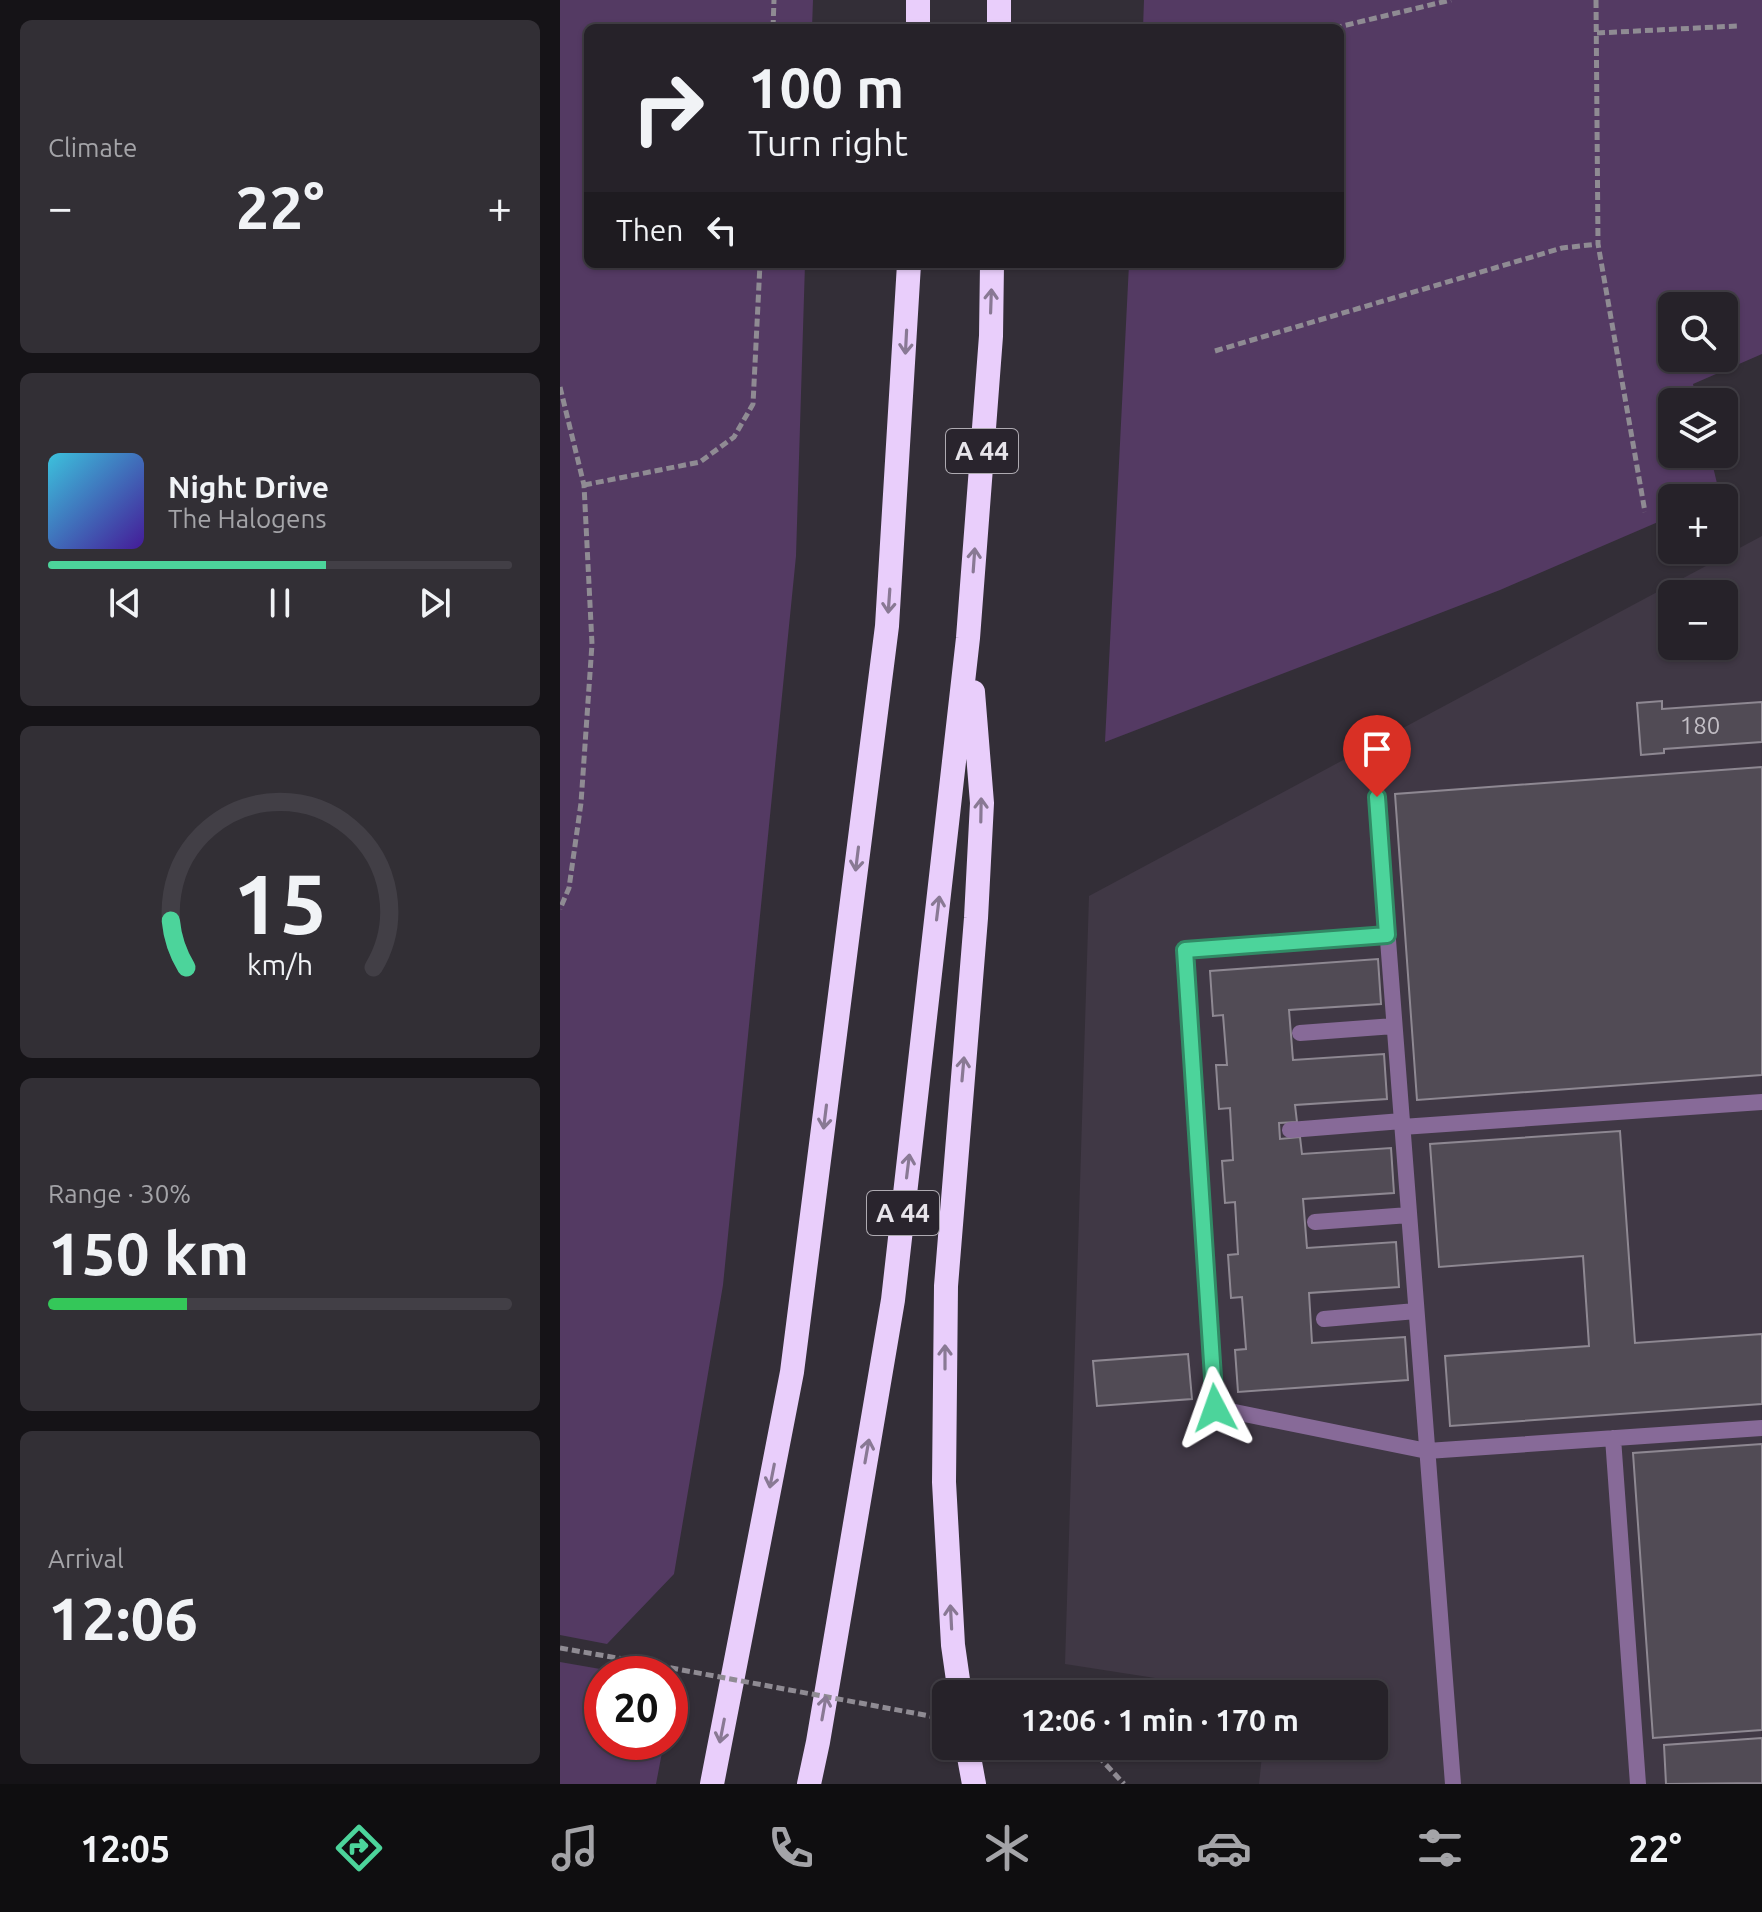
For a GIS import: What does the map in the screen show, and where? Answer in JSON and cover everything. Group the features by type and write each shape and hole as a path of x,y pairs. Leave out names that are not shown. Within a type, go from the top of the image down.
{"highway":[{"path":"918,0 918,24"},
{"path":"999,0 999,24"},
{"path":"712,1784 792,1372 887,626 909,268"},
{"name":"A 44","path":"809,1784 893,1300 968,638 991,336 992,268"},
{"path":"958,1680 953,1645 944,1482 945,1316 982,803 968,638"},
{"path":"970,1760 974,1784"}],"lane":[{"path":"1377,797 1453,1784"},
{"path":"1387,935 1185,950 1215,1408 1427,1451 1762,1428"},
{"path":"1300,1033 1394,1026"},
{"path":"1290,1130 1762,1102"},
{"path":"1315,1222 1409,1215"},
{"path":"1324,1319 1416,1311"},
{"path":"1613,1438 1638,1784"}],"path":[{"path":"773,24 774,0"},
{"path":"1344,26 1451,0"},
{"path":"1596,0 1598,244 1645,512"},
{"path":"1597,33 1737,26"},
{"path":"1215,351 1562,248 1598,244"},
{"path":"584,485 700,462 734,437 753,404 760,268"},
{"path":"560,387 584,485 592,644 581,803 569,888 560,909"},
{"path":"560,1648 932,1716"},
{"path":"1102,1760 1124,1784"}],"shaded area":[{"path":"560,0 813,0 812,24 584,24 584,268 805,268 796,556 723,1285 674,1574 607,1644 560,1635"},
{"path":"1144,0 1762,0 1762,354 1738,364 1738,292 1658,292 1658,372 1721,372 1693,384 1694,388 1658,388 1658,468 1713,468 1717,484 1658,484 1658,522 1500,590 1105,742 1129,268 1344,268 1344,24 1143,24"},
{"path":"1762,536 1762,1784 1259,1784 1262,1760 1388,1760 1388,1680 1168,1680 1065,1664 1089,896 1658,592 1658,660 1738,660 1738,580 1680,580 1710,564 1738,564 1738,549"},
{"path":"560,1662 584,1666 584,1760 661,1760 656,1784 560,1784"}],"building":[{"path":"1662,701 1662,709 1762,702 1762,742 1664,749 1664,753 1641,755 1637,703"},
{"path":"1762,767 1762,1075 1417,1100 1395,794"},
{"path":"1378,959 1381,1004 1289,1010 1293,1060 1384,1054 1387,1099 1295,1105 1297,1122 1279,1123 1280,1139 1300,1137 1302,1154 1391,1148 1394,1193 1303,1199 1307,1248 1396,1242 1399,1287 1309,1293 1312,1343 1405,1337 1408,1380 1238,1392 1235,1350 1246,1349 1242,1297 1231,1298 1228,1255 1238,1254 1235,1202 1225,1203 1222,1161 1233,1160 1230,1108 1219,1109 1216,1065 1227,1065 1223,1015 1213,1016 1210,971"},
{"path":"1620,1131 1635,1343 1762,1334 1762,1404 1450,1426 1445,1356 1589,1346 1583,1256 1439,1267 1430,1144"},
{"path":"1188,1354 1192,1399 1097,1406 1093,1361"},
{"path":"1762,1444 1762,1730 1653,1738 1633,1453"},
{"path":"1762,1738 1762,1783 1666,1784 1664,1745"}],"route":[{"path":"1215,1408 1185,950 1387,935 1377,797"}]}
